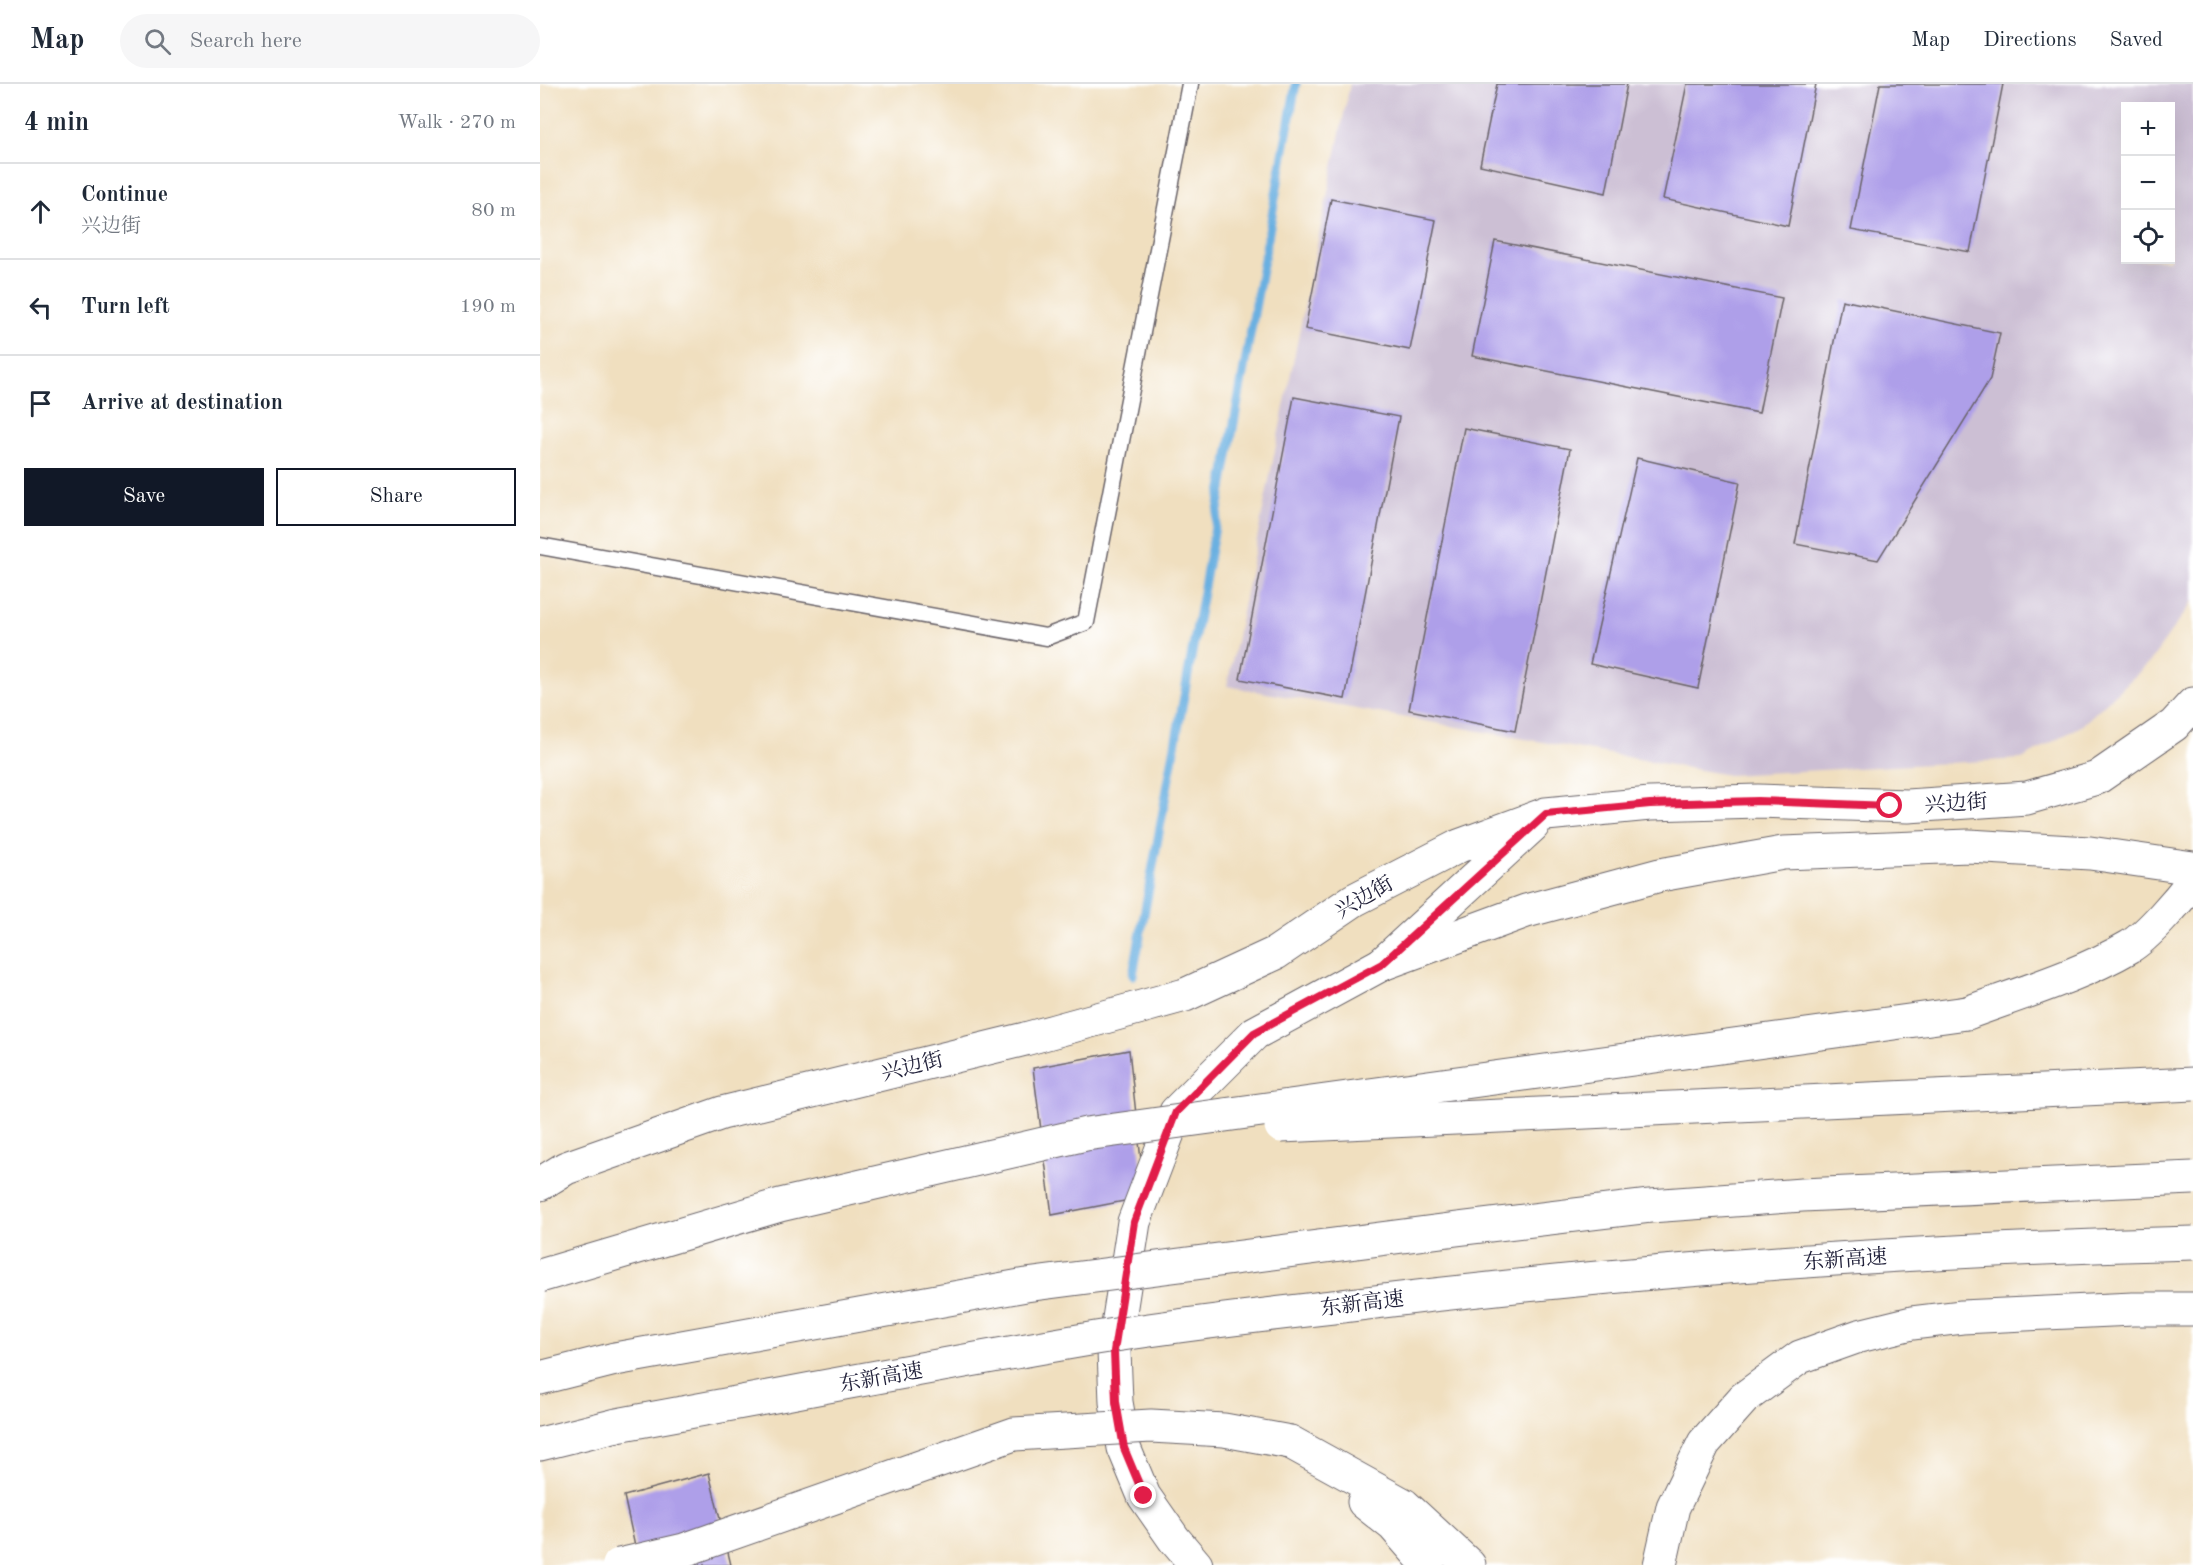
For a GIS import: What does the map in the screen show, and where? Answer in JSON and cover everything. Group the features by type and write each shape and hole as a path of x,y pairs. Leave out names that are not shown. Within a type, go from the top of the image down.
{"main road":[{"name":"兴边街","path":"540,1184 566,1168 722,1113 1025,1039 1185,995 1276,953 1354,900 1459,846 1546,814 1650,804 1758,801 1908,806 2027,798 2097,778 2174,725 2193,704"},
{"path":"1382,964 1546,814"},
{"path":"1196,1565 1174,1539 1144,1496 1124,1448 1116,1402 1114,1351 1134,1222 1176,1112 1254,1033 1382,964 1526,911 1660,875 1783,854 1969,846 2090,853 2193,868"},
{"path":"540,1276 780,1205 1086,1134 1967,1013 2074,973 2132,946 2193,881"},
{"path":"1086,1134 2193,1084"},
{"path":"540,1378 615,1359 1026,1286 1468,1227 1650,1206 1802,1195 2193,1178"},
{"name":"东新高速","path":"540,1444 617,1425 1098,1338 1481,1289 1649,1272 1854,1258 2039,1247 2193,1243"},
{"path":"1660,1565 1673,1508 1704,1443 1744,1398 1800,1358 1859,1336 1912,1323 1962,1317 2133,1309 2193,1309"},
{"path":"619,1565 684,1550 1014,1434 1151,1426 1224,1430 1290,1442 1404,1505 1469,1565"},
{"path":"1290,1442 1393,1525 1428,1565"}],"lane":[{"path":"540,546 1047,637 1086,622 1190,84"}],"shaded area":[{"path":"1350,84 2193,84 2193,601 2149,663 2081,726 2022,759 1728,775 1227,686"}],"building":[{"path":"1497,84 1627,84 1606,193 1480,165"},
{"path":"1687,84 1816,84 1788,226 1663,199"},
{"path":"1880,84 2003,84 1970,252 1851,230"},
{"path":"1331,199 1436,220 1410,350 1305,329"},
{"path":"1495,241 1782,298 1759,413 1472,356"},
{"path":"1842,300 2000,333 1990,379 1878,560 1795,544"},
{"path":"1294,397 1399,417 1345,699 1240,679"},
{"path":"1464,428 1570,449 1515,731 1409,710"},
{"path":"1637,458 1740,482 1698,688 1590,664"},
{"path":"1129,1050 1145,1197 1052,1215 1033,1068"},
{"path":"709,1473 731,1565 639,1565 624,1496"}],"waterway":[{"path":"1133,975 1296,84"}],"route":[{"path":"1144,1496 1124,1448 1116,1402 1114,1351 1134,1222 1176,1112 1254,1033 1382,964 1546,814 1650,804 1758,801 1890,806"}]}
